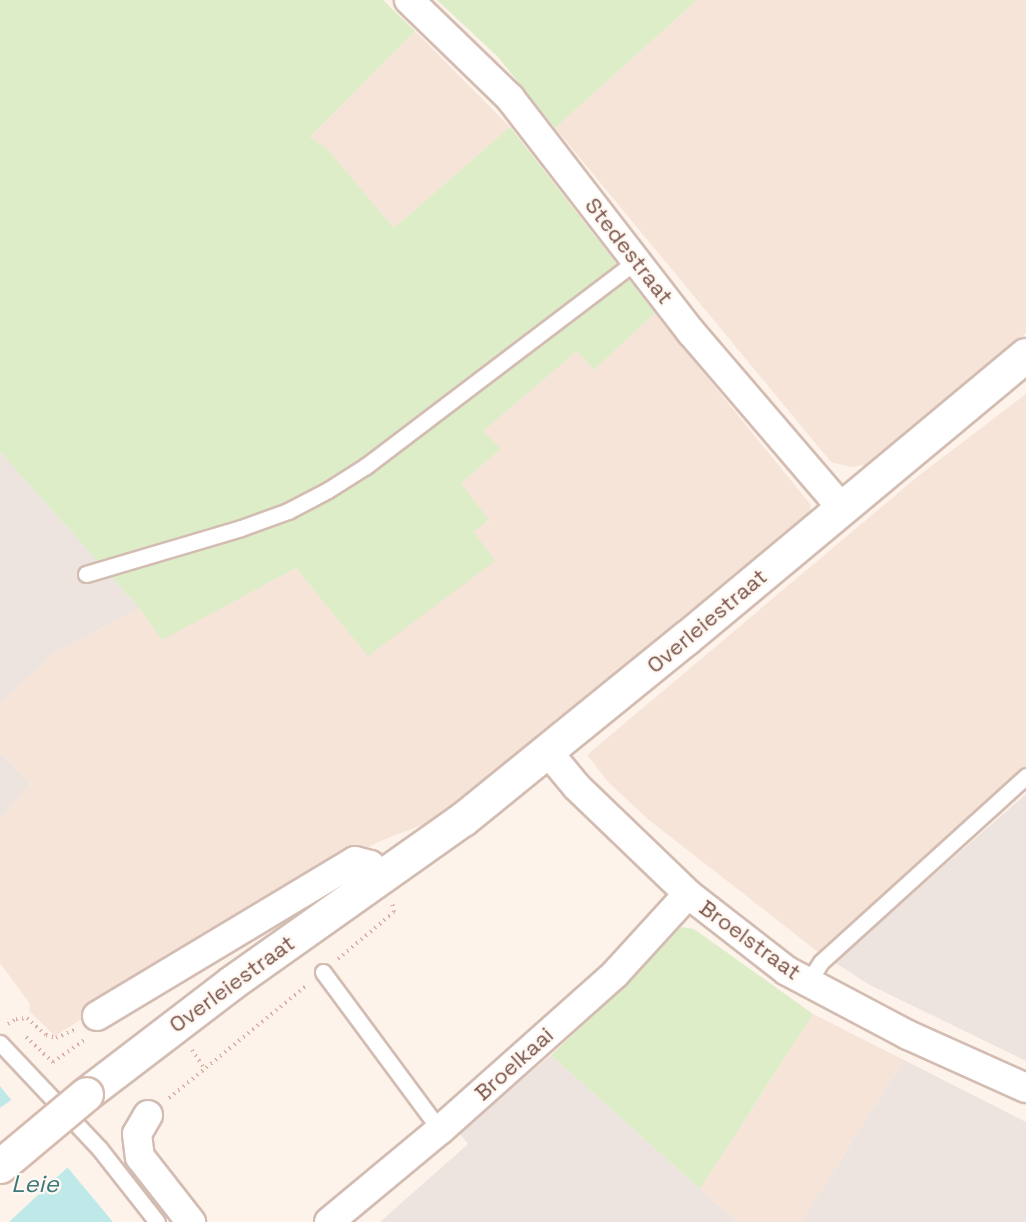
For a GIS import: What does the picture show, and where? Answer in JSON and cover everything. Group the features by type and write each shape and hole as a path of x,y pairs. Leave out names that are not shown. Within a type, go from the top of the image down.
{"main road":[{"name":"Overleiestraat","path":"0,1166 86,1094 231,983 385,888 463,819 548,752 1026,355"}],"street":[{"name":"Stedestraat","path":"409,0 510,98 691,332 842,508"},
{"name":"Broelstraat","path":"548,752 577,787 688,894 787,971 908,1035 1026,1088"},
{"name":"Overleiestraat","path":"95,1025 356,861 370,865 385,888"},
{"name":"Broelkaai","path":"329,1222 440,1130 615,974 688,894"},
{"path":"148,1115 137,1134 140,1157 191,1222"}],"lane":[{"path":"86,574 241,528 288,511 328,490 366,466 636,261"},
{"path":"808,982 820,962 1026,776"},
{"path":"323,972 440,1130"},
{"path":"0,1043 99,1148 157,1222"}],"path":[{"name":"Overleiestraat","path":"148,1115 394,912 385,888"},
{"path":"27,1018 46,1035 56,1038 95,1025 53,1062 10,1022 27,1018"},
{"path":"193,1051 205,1069"}],"shaded area":[{"path":"697,0 1026,0 1026,333 865,465 850,467 831,462 555,128"},
{"path":"415,31 510,127 394,228 327,150 310,137"},
{"path":"655,313 811,505 808,522 453,813 378,842 243,917 55,1036 29,1011 30,1004 0,963 0,820 30,784 0,753 0,704 53,654 139,608 162,639 296,568 368,655 473,532 489,521 461,483 501,449 482,431 577,351 594,370"},
{"path":"1026,394 1026,768 818,952 649,820 609,783 587,755 917,477"},
{"path":"0,452 139,608 53,654 0,704"},
{"path":"0,753 30,784 0,820"},
{"path":"1026,794 1026,1061 868,984 834,962"},
{"path":"813,1014 904,1060 801,1222 738,1222 700,1189"},
{"path":"551,1055 738,1222 380,1222 468,1144 459,1133"},
{"path":"904,1060 1026,1122 1026,1222 801,1222"}],"green space":[{"path":"0,0 383,0 415,31 310,137 327,149 394,228 510,127 655,313 594,370 577,351 483,431 501,449 461,483 489,520 474,532 495,561 368,656 296,568 162,640 139,608 0,452"},
{"path":"437,0 697,0 555,128 498,57"},
{"path":"681,927 694,929 813,1014 700,1189 551,1055 611,999 669,936"}],"water":[{"name":"Leie","path":"0,1086 8,1096 113,1222 0,1222"}],"pier":[{"name":"Leie","path":"14,1098 70,1165 9,1222 0,1222 0,1108"}]}
